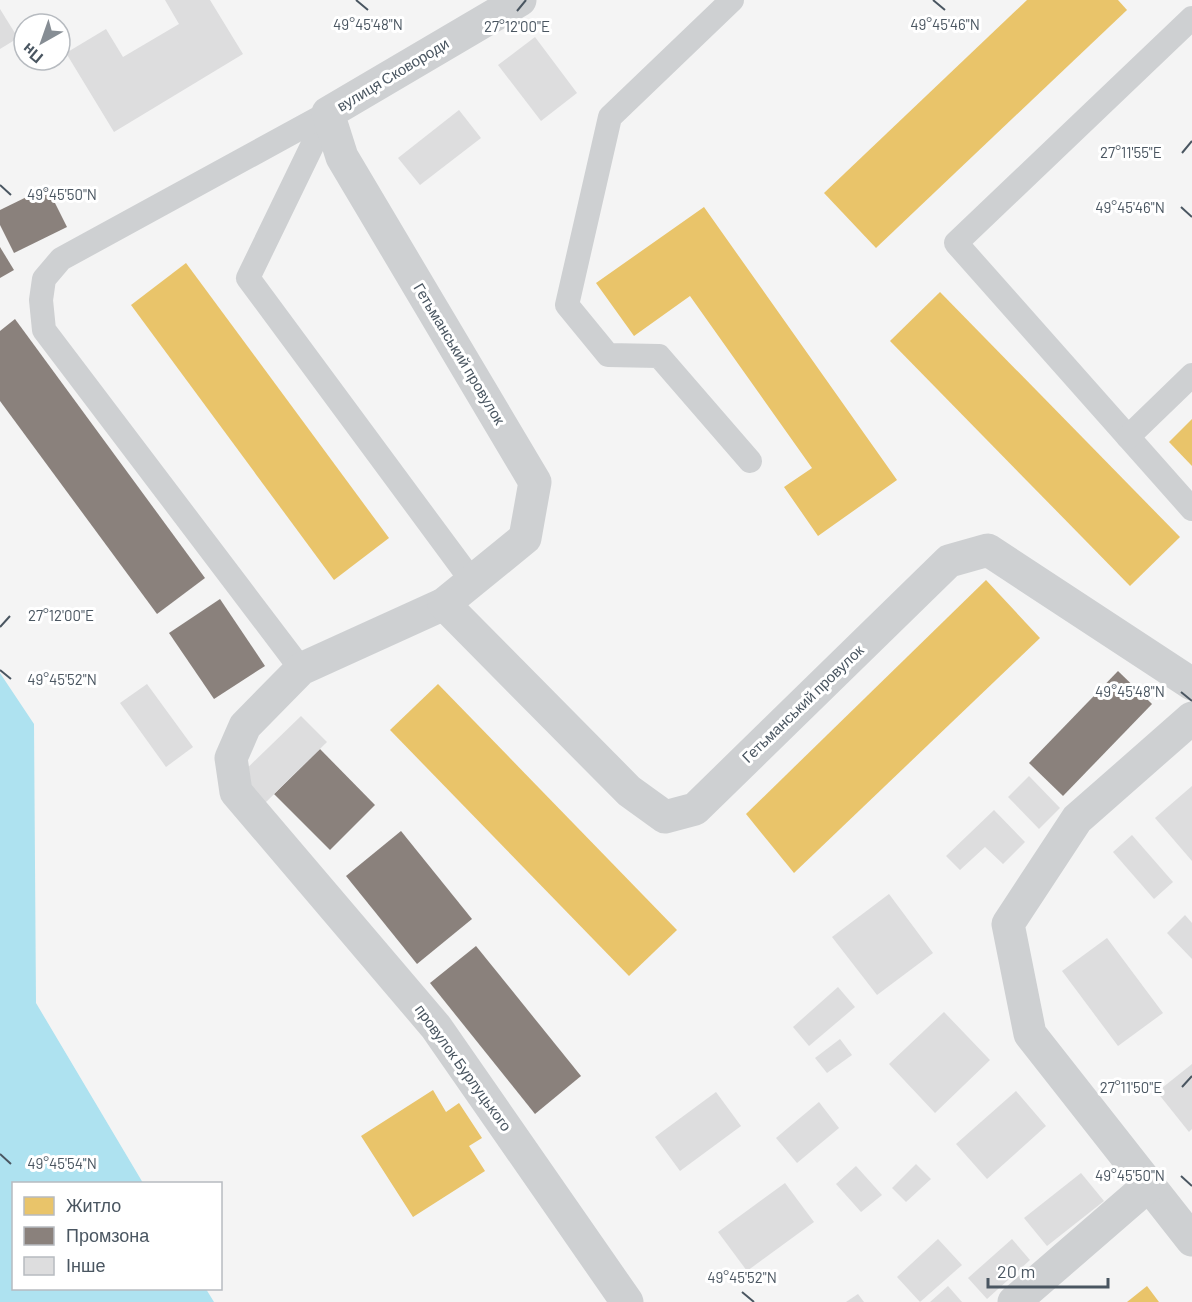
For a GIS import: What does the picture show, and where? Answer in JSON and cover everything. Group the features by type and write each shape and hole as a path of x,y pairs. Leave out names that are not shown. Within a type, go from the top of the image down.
{"street":[{"name":"вулиця Сковороди","path":"328,113 520,0"},
{"name":"Гетьманський провулок","path":"236,792 231,758 245,726 300,669 444,604 525,538 535,482 342,157 328,113"},
{"name":"Гетьманський провулок","path":"444,604 629,791 665,817 695,809 949,561 988,550 1192,684"},
{"path":"1192,718 1077,819 1008,924 1030,1034 1192,1240"},
{"name":"провулок Бурлуцького","path":"236,792 436,1027 627,1302"},
{"path":"1014,1302 1149,1185"}],"lane":[{"path":"732,0 610,117 567,305 608,355 659,356 750,461"},
{"path":"1192,18 956,243 1192,509"},
{"path":"328,113 248,278 472,581"},
{"path":"300,669 44,330 41,300 44,279 61,259 328,113"},
{"path":"1128,437 1192,375"}],"water":[{"path":"0,673 34,724 36,1003 142,1182 12,1182 12,1290 207,1290 214,1302 0,1302"}],"building: Житло":[{"path":"1027,0 1118,0 1127,10 876,248 824,193"},
{"path":"704,207 897,480 818,536 784,487 812,468 690,296 634,336 596,283"},
{"path":"186,263 389,538 334,580 131,305"},
{"path":"940,292 1180,537 1130,586 890,341"},
{"path":"1192,419 1192,466 1169,442"},
{"path":"986,580 1040,638 794,873 746,814"},
{"path":"438,684 677,930 629,976 390,730"},
{"path":"433,1090 446,1112 459,1103 482,1138 469,1146 485,1171 413,1217 361,1136"},
{"path":"1147,1286 1159,1302 1127,1302"}],"building: Промзона":[{"path":"47,187 67,227 14,253 0,225 0,210"},
{"path":"0,247 14,270 0,278"},
{"path":"15,319 205,578 157,614 0,401 0,331"},
{"path":"220,599 265,666 214,699 169,633"},
{"path":"1118,671 1152,704 1063,796 1029,763"},
{"path":"320,749 375,805 330,850 274,794"},
{"path":"401,831 472,919 417,964 346,876"},
{"path":"476,946 581,1076 535,1114 430,983"}],"building: Інше":[{"path":"165,0 210,0 243,54 114,132 72,63 72,49 106,29 123,57 179,24"},
{"path":"0,9 12,28 12,42 0,49"},
{"path":"535,37 577,93 541,121 498,65"},
{"path":"459,110 481,138 420,185 398,158"},
{"path":"147,684 193,747 166,767 120,703"},
{"path":"301,716 327,742 265,803 239,776"},
{"path":"1029,776 1060,808 1039,829 1008,797"},
{"path":"1192,786 1192,861 1155,818"},
{"path":"994,810 1025,842 1003,864 985,847 960,870 946,856"},
{"path":"1132,835 1173,882 1154,899 1113,852"},
{"path":"889,894 933,953 877,995 832,937"},
{"path":"1185,915 1192,923 1192,959 1167,933"},
{"path":"1107,938 1163,1013 1118,1046 1062,971"},
{"path":"838,987 855,1007 809,1046 793,1027"},
{"path":"944,1012 990,1060 935,1113 889,1064"},
{"path":"840,1039 852,1055 827,1073 815,1058"},
{"path":"1192,1064 1192,1129 1189,1132 1157,1092"},
{"path":"1016,1091 1046,1126 987,1179 956,1144"},
{"path":"716,1092 741,1126 680,1171 655,1137"},
{"path":"819,1102 839,1128 797,1163 776,1138"},
{"path":"916,1164 931,1179 906,1202 892,1188"},
{"path":"856,1166 882,1195 861,1212 836,1184"},
{"path":"1081,1173 1104,1201 1047,1246 1024,1218"},
{"path":"785,1183 814,1222 747,1271 718,1232"},
{"path":"938,1239 962,1265 920,1302 897,1277"},
{"path":"1012,1239 1030,1260 987,1299 968,1278"},
{"path":"948,1286 962,1302 930,1302"},
{"path":"858,1294 864,1302 846,1302"}]}
